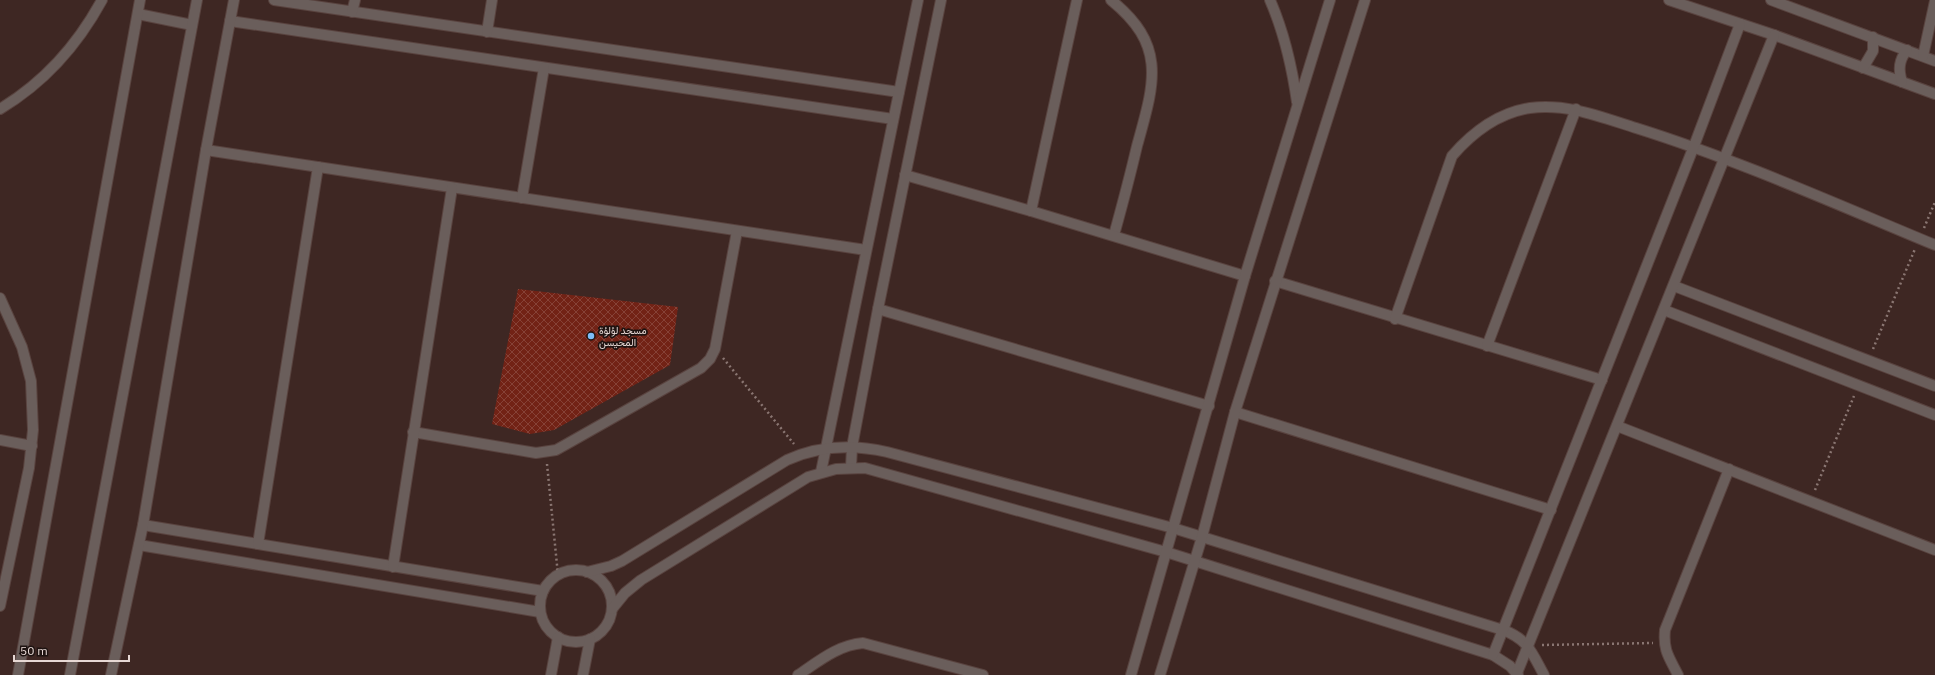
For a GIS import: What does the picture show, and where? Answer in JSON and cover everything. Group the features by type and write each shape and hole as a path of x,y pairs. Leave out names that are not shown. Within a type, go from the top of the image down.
{"street":[{"path":"0,109 20,96 56,66 71,48 102,0"},
{"path":"18,675 140,0"},
{"path":"70,675 197,0"},
{"path":"111,675 143,525 206,150 234,0"},
{"path":"274,0 899,92"},
{"path":"352,12 355,0"},
{"path":"487,32 492,0"},
{"path":"821,472 918,0"},
{"path":"850,467 852,447 878,309 941,0"},
{"path":"1031,211 1077,0"},
{"path":"1111,0 1128,14 1144,37 1152,63 1152,91 1114,235"},
{"path":"1270,0 1289,57 1297,106"},
{"path":"1131,675 1245,276 1330,0"},
{"path":"1160,675 1202,537 1235,412 1275,281 1365,0"},
{"path":"1670,0 1774,35 1935,94"},
{"path":"1771,0 1790,3 1935,61"},
{"path":"1923,56 1935,1"},
{"path":"138,14 192,25"},
{"path":"230,21 893,119"},
{"path":"1493,655 1694,146 1740,24"},
{"path":"612,609 625,593 641,580 795,484 821,472 850,467 880,471 1166,552 1493,655 1502,660 1517,674 1774,35"},
{"path":"1863,68 1873,51 1873,37"},
{"path":"1902,82 1899,68 1900,62 1907,50"},
{"path":"522,198 544,68"},
{"path":"1395,319 1452,156 1467,139 1479,130 1506,114 1529,108 1552,106 1576,109 1694,146 1935,245"},
{"path":"1487,346 1576,109"},
{"path":"206,150 866,250"},
{"path":"258,544 318,167"},
{"path":"905,175 1114,235 1245,276"},
{"path":"393,566 452,188"},
{"path":"413,432 536,453 546,452 565,445 701,368 710,359 716,349 738,231"},
{"path":"1275,281 1395,319 1602,380"},
{"path":"1674,286 1935,386"},
{"path":"0,298 22,347 31,381 33,405 32,446 29,468 0,606"},
{"path":"878,309 1209,406"},
{"path":"1664,310 1935,415"},
{"path":"1235,412 1551,510"},
{"path":"1617,426 1935,550"},
{"path":"0,440 32,446"},
{"path":"587,572 603,582 611,599 612,609 610,618 605,627 590,639 571,642 558,637 546,626 540,612 540,601 543,591 558,575 568,571 587,572 611,566 622,561 787,460 802,453 827,448 852,447 887,452 1174,528 1503,630 1512,633 1528,645 1544,675"},
{"path":"1678,675 1666,656 1664,643 1665,630 1729,469"},
{"path":"143,525 543,591"},
{"path":"139,545 540,612"},
{"path":"551,675 558,637"},
{"path":"583,675 590,639"},
{"path":"798,675 839,649 851,644 863,643 983,675"}],"path":[{"path":"716,349 802,453"},
{"path":"546,452 558,575"},
{"path":"1528,645 1664,643"}],"building":[{"name":"مسجد لؤلؤة المحيسن","path":"518,289 678,307 670,365 554,430 530,434 492,424"}],"place":[{"name":"مسجد لؤلؤة المحيسن","path":"591,336"}]}
